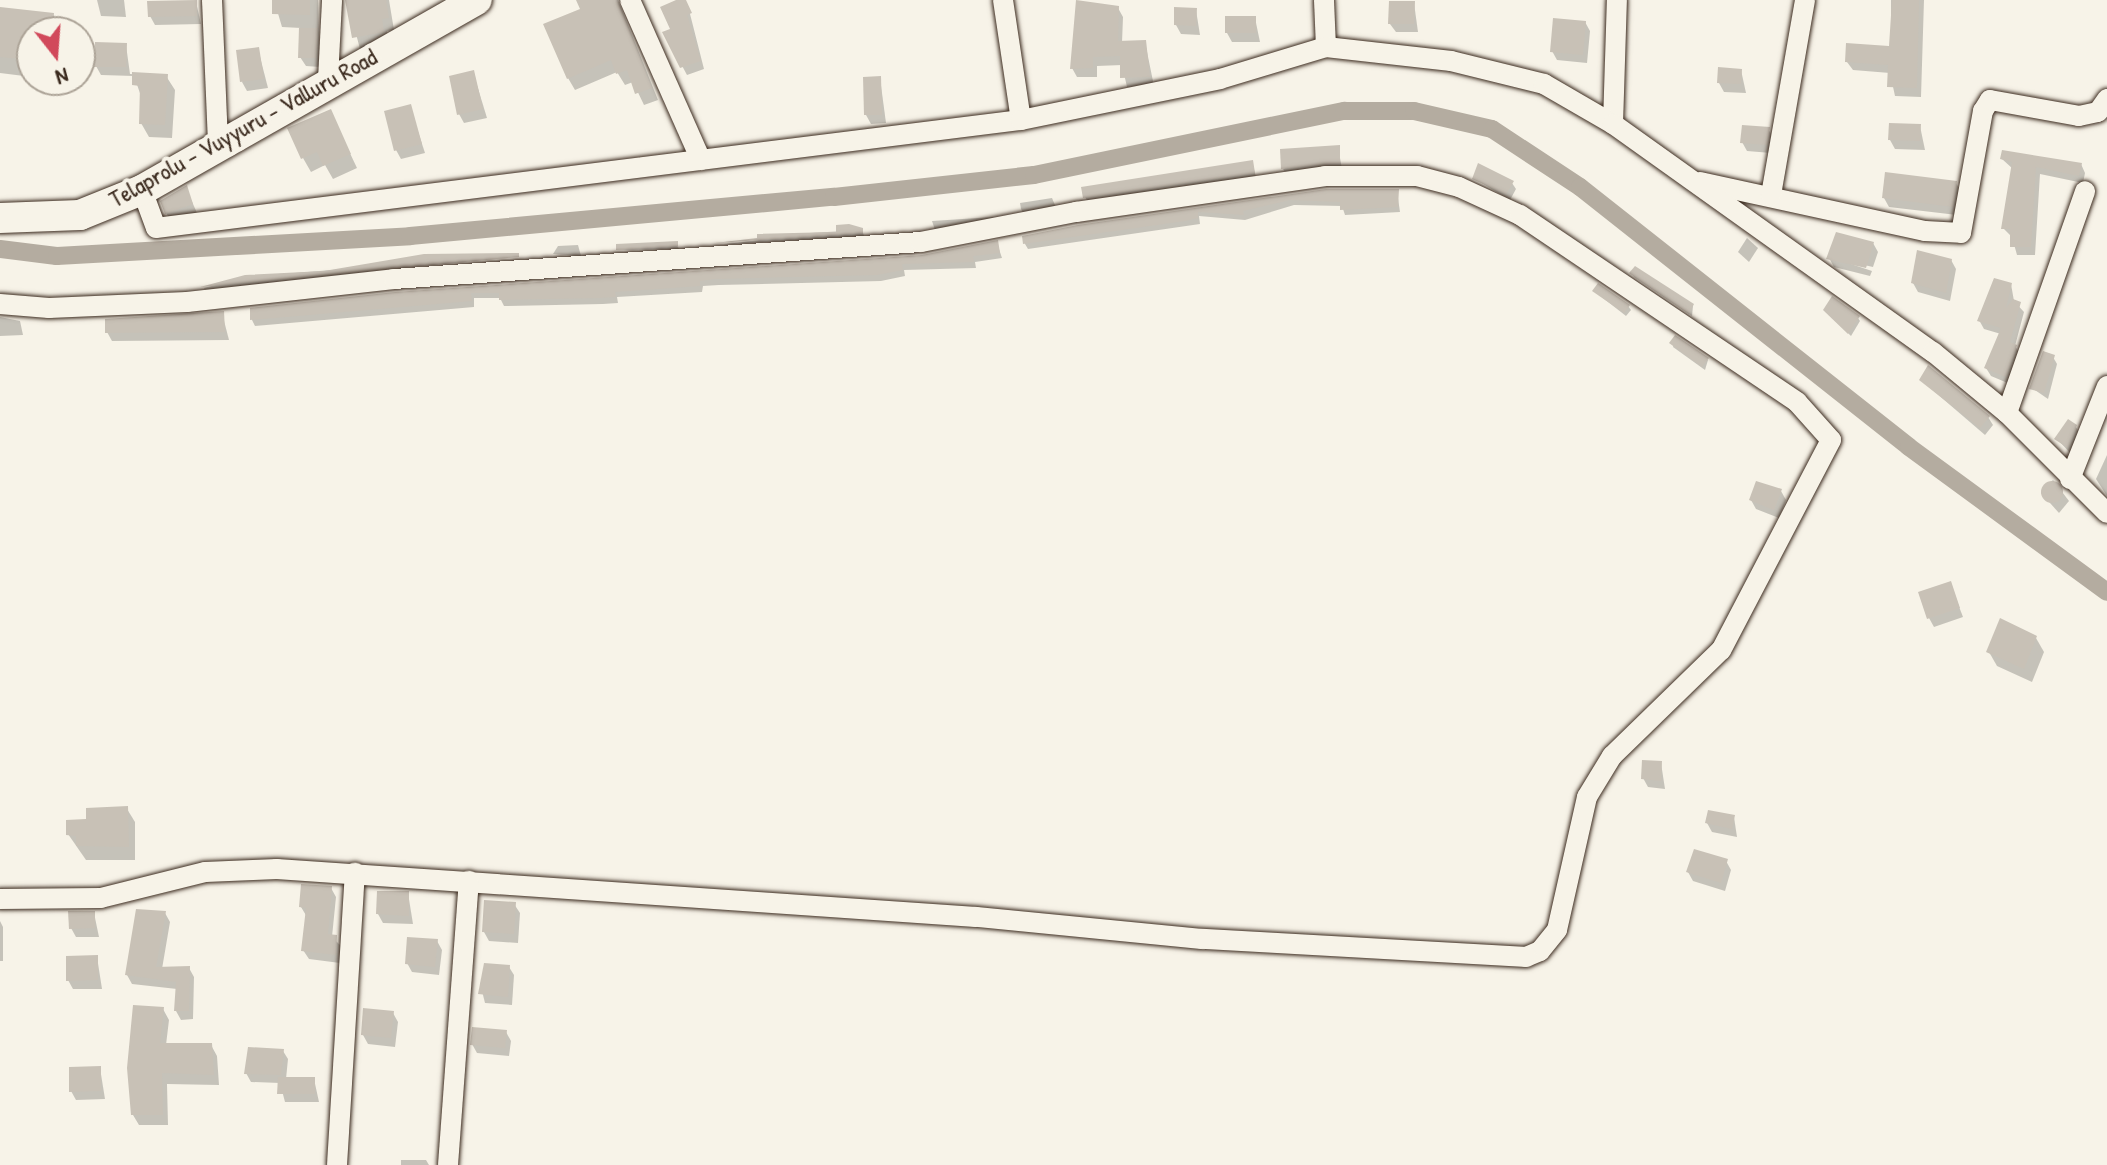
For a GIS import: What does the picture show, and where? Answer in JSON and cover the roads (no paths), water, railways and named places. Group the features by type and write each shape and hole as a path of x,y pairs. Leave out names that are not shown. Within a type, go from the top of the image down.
{"main road":[{"name":"Telaprolu - Vuyyuru - Valluru Road","path":"0,218 80,215 142,190 328,80 476,0"}],"street":[{"path":"212,0 218,145"},
{"path":"328,80 332,0"},
{"path":"630,0 701,160"},
{"path":"1003,0 1021,120"},
{"path":"1324,0 1326,47"},
{"path":"1613,124 1617,0"},
{"path":"1771,195 1805,0"},
{"path":"142,190 156,228 1021,120 1220,79 1326,47 1451,61 1544,84 1613,124 1933,352 2007,413 2107,513"},
{"path":"1693,181 1771,195 1925,231 1961,233 1983,111 1990,100 2079,116 2098,112 2107,99"},
{"path":"0,304 49,308 187,302 394,279 921,242 1076,212 1325,176 1417,176 1459,187 1520,215 1797,402 1831,440 1721,650 1612,756 1587,797 1557,930 1540,951 1526,957 1202,939 976,917 355,873 238,869 101,898 0,899"},
{"path":"2007,413 2085,191"},
{"path":"2070,479 2107,386"},
{"path":"337,1165 355,873"},
{"path":"448,1165 469,881"}],"waterway":[{"path":"0,249 57,256 410,236 834,197 1034,175 1344,111 1414,111 1492,129 1580,187 1909,447 2107,592"}]}
